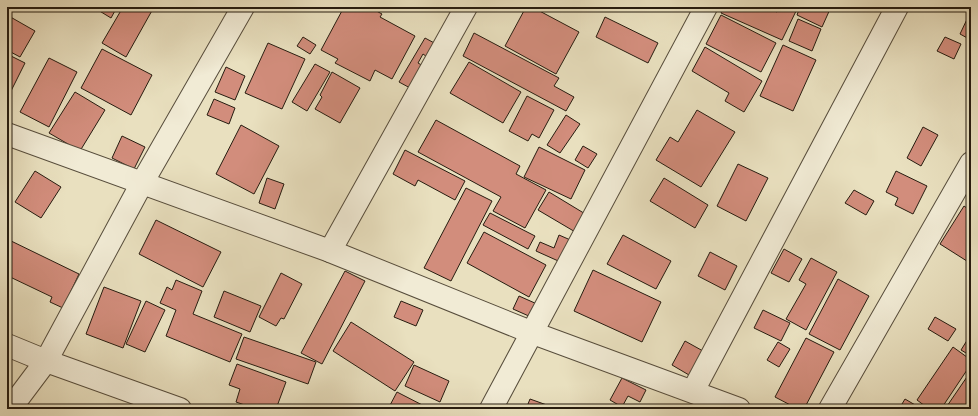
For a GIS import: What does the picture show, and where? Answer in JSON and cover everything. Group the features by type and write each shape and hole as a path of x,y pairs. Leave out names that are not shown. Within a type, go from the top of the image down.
{"street":[{"path":"10,409 46,361 142,183 242,7"},
{"path":"330,251 466,7"},
{"path":"491,409 706,7"},
{"path":"693,391 897,7"},
{"path":"7,134 330,251 533,332 739,409"},
{"path":"830,409 971,163"},
{"path":"7,345 46,361 180,409"}],"building":[{"path":"93,7 117,7 111,18"},
{"path":"123,7 154,7 126,57 102,43"},
{"path":"344,7 369,7 382,14 380,17 415,36 392,79 375,70 370,81 335,63 338,59 321,50"},
{"path":"526,7 532,7 579,32 556,74 505,46"},
{"path":"724,7 767,7 777,12 779,7 798,7 782,40 721,13"},
{"path":"800,7 831,7 822,27 797,15"},
{"path":"7,15 35,31 20,57 7,50"},
{"path":"721,15 776,43 761,72 706,44"},
{"path":"969,15 971,16 971,40 960,34"},
{"path":"605,17 658,43 648,63 596,37"},
{"path":"798,19 821,29 812,51 789,41"},
{"path":"474,33 559,78 554,86 574,97 566,111 463,56"},
{"path":"303,37 316,45 310,54 297,46"},
{"path":"945,37 961,44 954,59 937,51"},
{"path":"425,38 438,45 430,59 423,54 418,63 425,67 412,89 399,82"},
{"path":"268,43 305,59 282,109 245,93"},
{"path":"783,45 816,60 793,111 760,96"},
{"path":"705,47 762,81 744,112 725,101 729,93 692,71"},
{"path":"102,49 152,75 131,115 81,88"},
{"path":"7,54 25,63 7,99"},
{"path":"49,58 77,72 49,127 20,112"},
{"path":"469,62 521,92 503,123 450,93"},
{"path":"315,64 330,72 307,111 292,102"},
{"path":"226,67 245,76 235,100 215,92"},
{"path":"332,72 360,88 340,123 315,109 322,97 320,95"},
{"path":"75,92 105,110 80,151 49,133"},
{"path":"527,96 554,110 539,138 532,134 528,141 509,131"},
{"path":"214,99 235,108 229,124 207,115"},
{"path":"697,110 735,132 701,187 656,160 670,137 678,142"},
{"path":"566,115 580,124 560,153 547,145"},
{"path":"436,120 520,166 516,174 546,190 525,228 493,211 501,197 418,152"},
{"path":"241,125 279,146 254,194 216,174"},
{"path":"923,127 938,135 921,166 907,158"},
{"path":"122,136 145,147 134,169 112,158"},
{"path":"583,146 597,154 588,168 575,160"},
{"path":"539,147 585,170 571,199 524,177"},
{"path":"405,150 465,181 455,200 418,180 415,186 393,174"},
{"path":"738,164 768,178 746,221 717,206"},
{"path":"35,171 61,187 41,218 15,202"},
{"path":"896,171 927,186 913,214 895,205 898,198 886,192"},
{"path":"267,178 284,184 275,209 259,203"},
{"path":"664,178 708,205 695,228 650,201"},
{"path":"466,188 492,201 451,281 424,268"},
{"path":"854,190 874,201 866,215 845,203"},
{"path":"549,192 587,215 577,233 538,210"},
{"path":"964,206 971,211 970,263 940,244"},
{"path":"490,213 535,236 528,249 483,225"},
{"path":"156,220 221,252 203,287 139,254"},
{"path":"484,232 546,265 529,297 467,263"},
{"path":"559,235 575,242 565,264 536,251 540,242 554,248"},
{"path":"623,235 671,261 656,289 607,264"},
{"path":"7,239 79,274 63,308 50,302 52,297 8,276 7,278"},
{"path":"784,249 802,259 789,282 771,273"},
{"path":"710,252 737,266 725,290 698,276"},
{"path":"811,258 837,272 806,330 786,319 806,284 799,280"},
{"path":"593,270 661,302 642,342 574,311"},
{"path":"345,271 365,281 322,364 301,353"},
{"path":"281,273 302,284 284,319 281,318 276,326 259,317"},
{"path":"838,279 869,296 840,350 809,334"},
{"path":"176,280 202,291 193,314 242,334 230,362 166,336 176,310 160,303 167,287 172,290"},
{"path":"104,287 141,301 123,348 86,334"},
{"path":"224,291 261,306 250,332 214,317"},
{"path":"519,296 537,304 531,317 513,309"},
{"path":"146,301 165,310 145,352 126,344"},
{"path":"401,301 423,310 416,326 394,317"},
{"path":"763,310 790,323 781,341 754,328"},
{"path":"935,317 956,329 948,341 928,329"},
{"path":"351,322 414,362 395,391 333,351"},
{"path":"971,334 971,356 961,350"},
{"path":"244,337 316,362 308,384 236,359"},
{"path":"806,338 834,352 804,409 798,409 775,397"},
{"path":"685,341 703,351 689,375 672,365"},
{"path":"778,342 790,349 779,367 767,360"},
{"path":"953,347 971,360 971,364 941,409 929,409 917,400"},
{"path":"237,364 286,382 276,409 256,409 236,402 240,389 229,385"},
{"path":"414,365 449,381 440,402 405,386"},
{"path":"971,371 971,409 945,409"},
{"path":"622,378 646,390 640,402 628,396 622,407 610,400"},
{"path":"7,384 10,386 7,395"},
{"path":"397,392 430,409 388,409"},
{"path":"530,399 558,409 526,409"},
{"path":"905,399 922,409 899,409"},
{"path":"61,406 69,409 60,409"}]}
